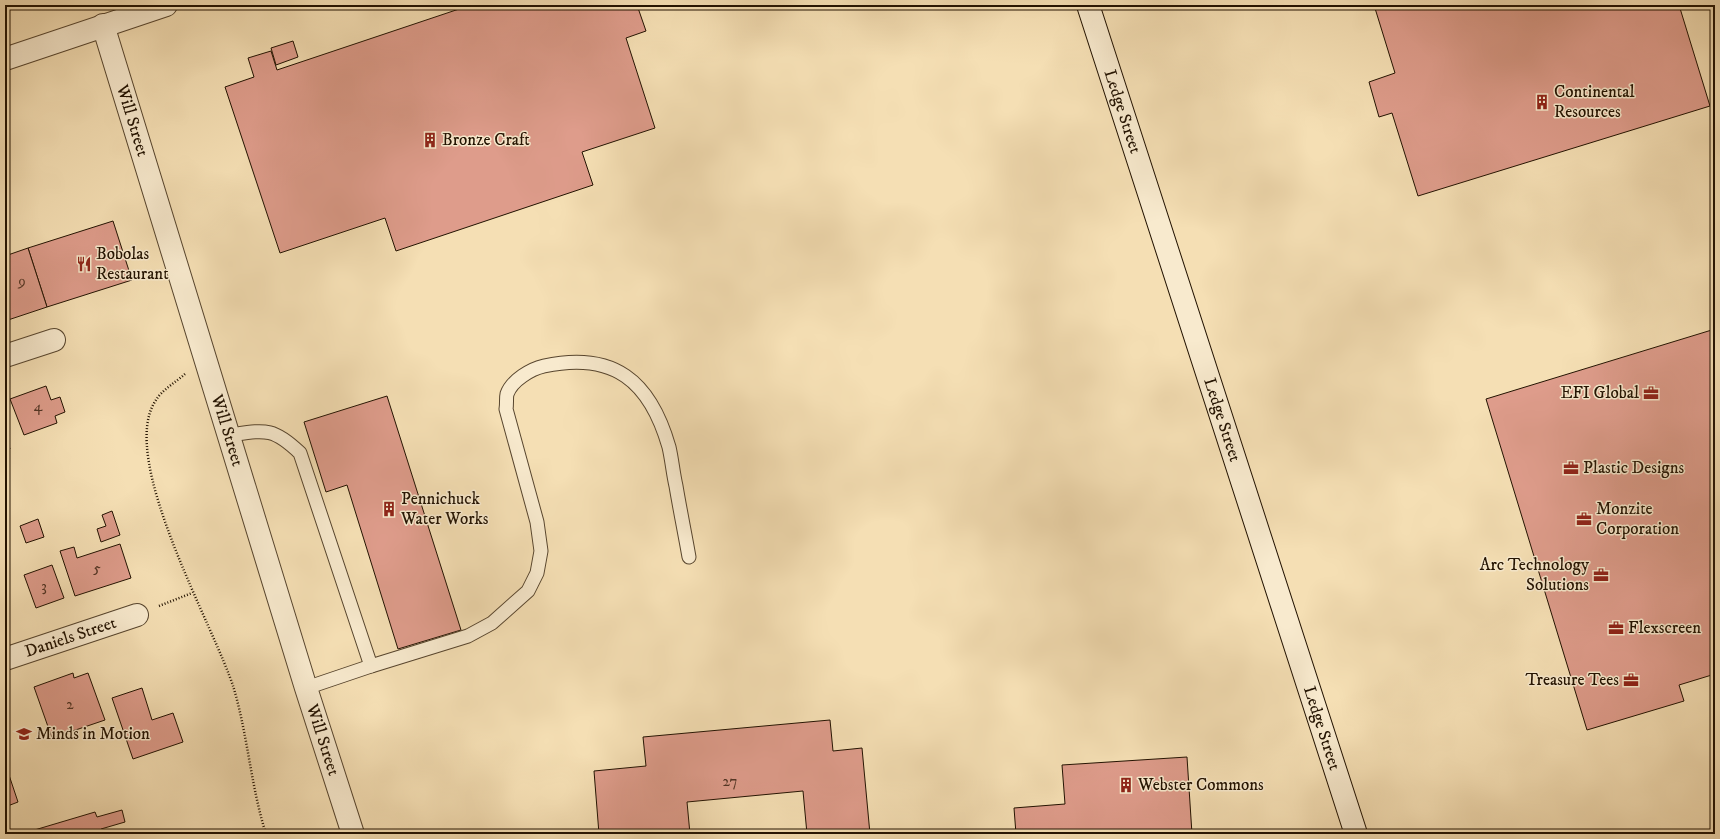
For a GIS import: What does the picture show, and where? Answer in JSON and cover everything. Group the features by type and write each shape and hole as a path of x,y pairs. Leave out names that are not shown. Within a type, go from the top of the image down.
{"street":[{"path":"5,59 166,5"},
{"name":"Ledge Street","path":"1088,5 1356,834"},
{"name":"Will Street","path":"103,25 230,435 306,688 353,834"},
{"path":"5,356 54,340"},
{"name":"Daniels Street","path":"5,659 137,616"}],"lane":[{"path":"306,688 468,636 492,623 528,591 537,573 540,551 537,522 506,409 507,393 520,377 537,367 563,362 594,363 622,373 643,391 657,415 669,448 689,558"},
{"path":"230,435 258,431 271,432 287,440 300,453 371,666"}],"path":[{"path":"205,357 156,400 148,420 146,444 149,469 158,500 192,593 224,662 233,688 242,722 260,813 266,834"},
{"path":"137,616 192,593"}],"building":[{"name":"Bronze Craft","path":"471,5 637,5 646,31 626,38 655,128 582,152 593,185 396,251 385,218 280,253 225,87 254,77 248,58 271,51 277,70"},
{"name":"Continental Resources","path":"1374,5 1679,5 1710,106 1418,196 1392,113 1379,117 1369,82 1395,73"},
{"path":"293,41 298,57 276,65 271,48"},
{"path":"113,221 132,280 47,307 28,248"},
{"path":"28,248 47,307 5,321 5,256"},
{"path":"1715,329 1715,636 1712,637 1715,646 1715,674 1679,685 1684,701 1587,730 1486,399"},
{"path":"46,386 51,400 60,397 65,412 55,416 57,423 24,435 10,399"},
{"name":"Pennichuck Water Works","path":"387,396 461,630 398,649 347,485 326,492 304,422"},
{"path":"5,433 10,449 5,451"},
{"path":"112,511 120,535 101,542 97,529 106,526 102,515"},
{"path":"38,519 44,537 26,543 20,526"},
{"path":"120,544 131,578 75,596 60,551 74,547 77,558"},
{"path":"52,565 64,598 36,608 24,575"},
{"path":"73,673 74,678 88,673 105,720 52,738 34,687"},
{"path":"142,688 152,720 173,713 183,742 133,759 112,698"},
{"path":"830,720 833,751 862,748 870,834 807,834 803,791 687,802 690,834 599,834 594,771 646,766 643,737"},
{"name":"Webster Commons","path":"1187,757 1192,834 1016,834 1014,808 1065,804 1062,765"},
{"path":"5,763 18,802 5,807"},
{"path":"122,810 125,822 101,829 102,834 21,834 95,812 97,817"}],"place":[{"name":"Continental Resources","path":"1542,102"},
{"name":"Bronze Craft","path":"430,140"},
{"name":"Bobolas Restaurant","path":"84,264"},
{"name":"EFI Global","path":"1651,393"},
{"name":"Plastic Designs","path":"1571,468"},
{"name":"Pennichuck Water Works","path":"389,509"},
{"name":"Monzite Corporation","path":"1584,519"},
{"name":"Arc Technology Solutions","path":"1601,575"},
{"name":"Flexscreen","path":"1616,628"},
{"name":"Treasure Tees","path":"1631,680"},
{"name":"Minds in Motion","path":"24,734"},
{"name":"Webster Commons","path":"1126,785"}]}
